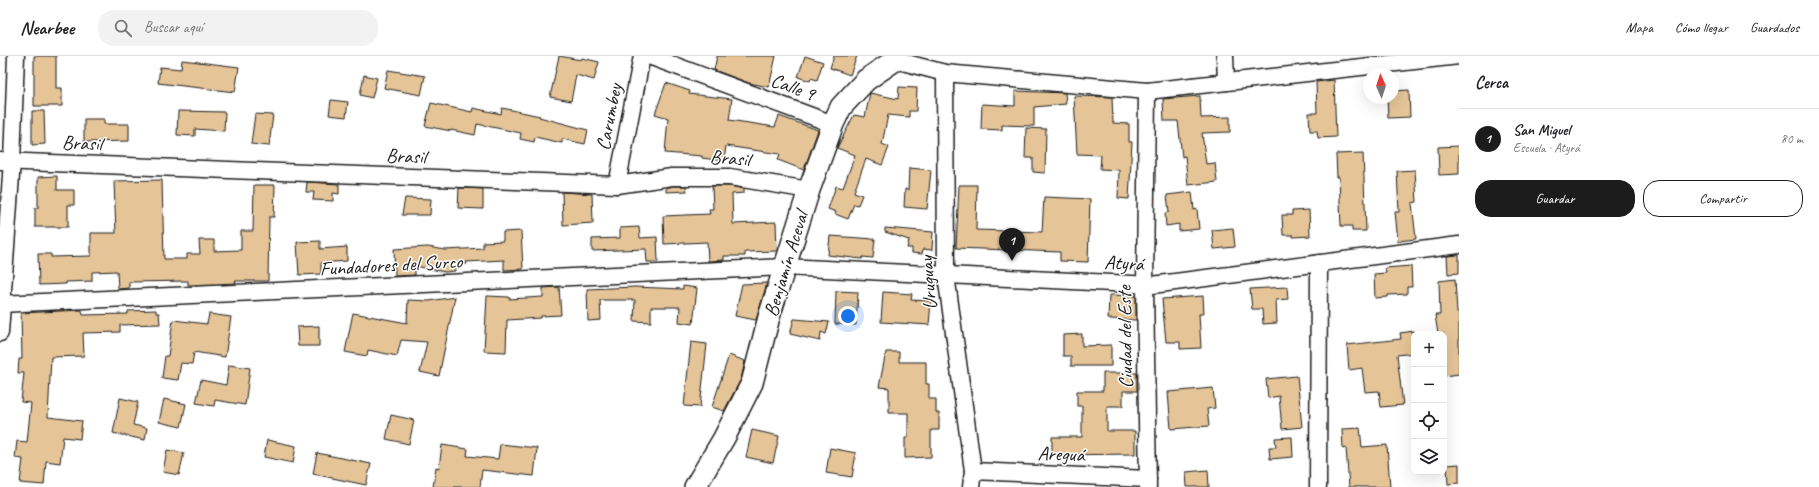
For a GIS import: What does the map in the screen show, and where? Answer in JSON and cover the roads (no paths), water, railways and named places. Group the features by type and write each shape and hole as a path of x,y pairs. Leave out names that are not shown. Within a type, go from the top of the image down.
{"street":[{"path":"0,333 6,161 16,56"},
{"name":"Carumbey","path":"617,185 642,56"},
{"name":"Calle 9","path":"649,56 833,124"},
{"path":"1225,56 1226,82"},
{"path":"896,58 945,73 1147,91 1226,82 1355,62 1459,56"},
{"name":"Benjamín Aceval","path":"695,487 724,438 752,383 769,317 809,190 833,124 841,107 866,80 896,58"},
{"name":"Uruguay","path":"945,73 946,275 973,471 971,487"},
{"name":"Ciudad del Este","path":"1147,91 1146,285 1148,483"},
{"name":"Brasil","path":"6,161 617,185 672,177 730,177 809,190"},
{"name":"Atyrá","path":"785,268 1146,285 1459,245"},
{"path":"1318,487 1319,263"},
{"name":"Fundadores del Surco","path":"1,304 785,268"},
{"name":"Areguá","path":"973,471 1148,483"}],"place":[{"name":"San Miguel","path":"1012,261"}]}
